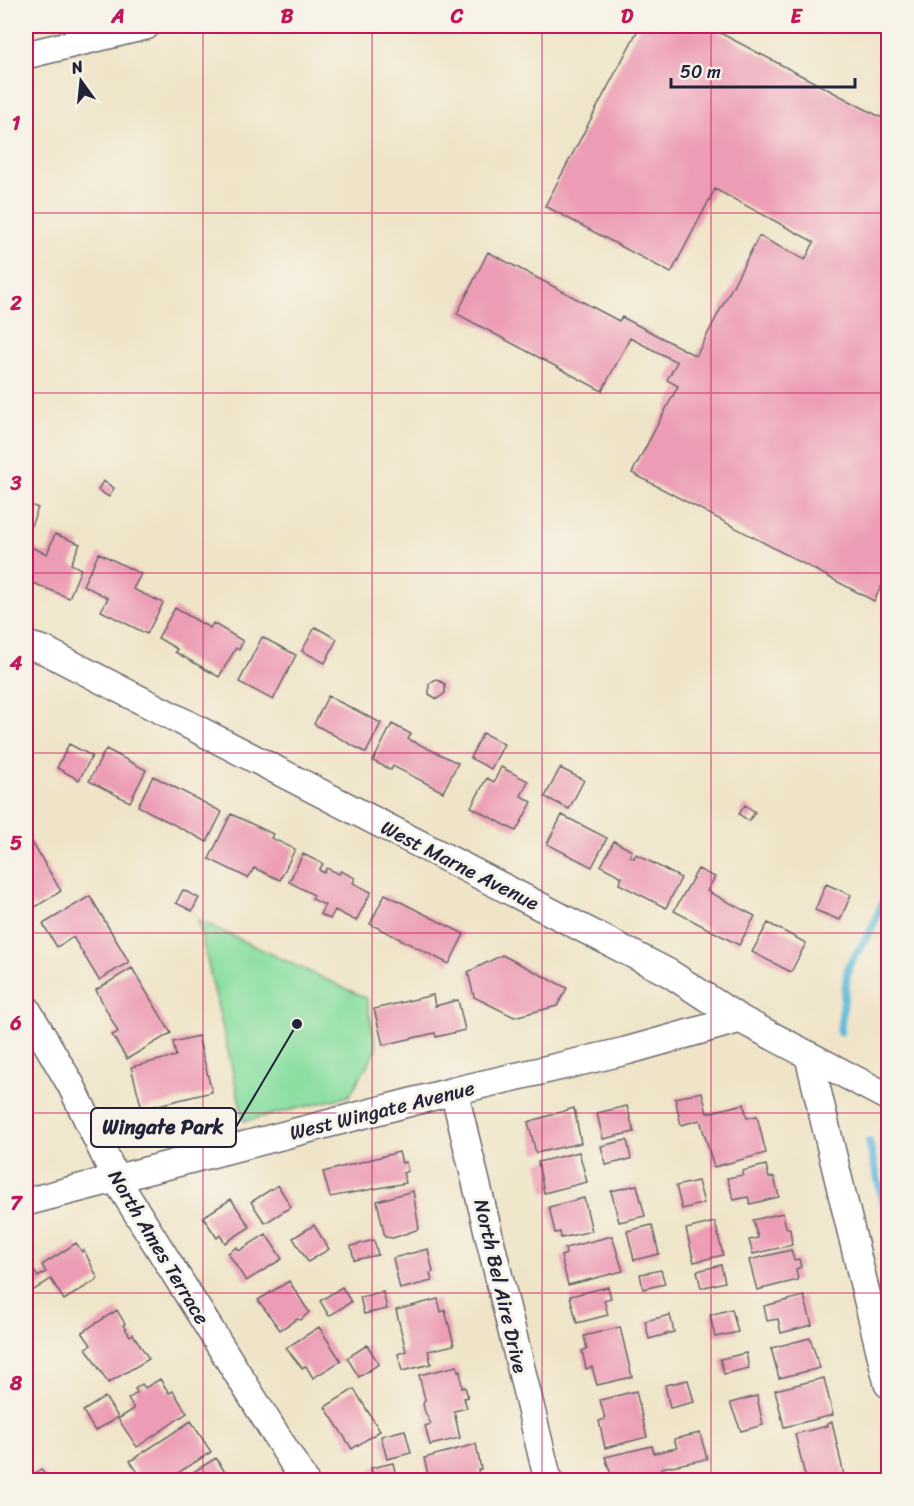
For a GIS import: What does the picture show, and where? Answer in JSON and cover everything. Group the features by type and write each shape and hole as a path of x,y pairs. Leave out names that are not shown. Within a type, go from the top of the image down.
{"street":[{"path":"26,55 146,26"},
{"name":"West Marne Avenue","path":"26,645 45,650 669,973 740,1019 808,1057 888,1097"},
{"name":"North Ames Terrace","path":"26,1008 71,1085 116,1179 304,1480"},
{"name":"West Wingate Avenue","path":"26,1202 740,1019"},
{"path":"808,1057 888,1384"},
{"name":"North Bel Aire Drive","path":"454,1091 548,1480"}],"green space":[{"path":"198,920 366,998 377,1049 349,1096 244,1121"}],"building":[{"path":"640,26 707,26 888,121 888,573 874,601 632,473 678,386 667,380 677,362 630,338 602,391 457,314 488,252 619,321 622,317 696,356 759,236 805,260 814,242 715,189 671,273 545,206"},
{"path":"103,481 114,488 109,497 98,490"},
{"path":"26,503 38,508 26,539"},
{"path":"55,534 80,544 71,564 81,569 69,598 26,580 26,545 47,554"},
{"path":"99,553 141,574 133,589 163,603 147,634 101,611 108,598 83,585"},
{"path":"175,608 210,628 213,623 243,641 239,650 236,648 219,677 175,652 177,649 158,638"},
{"path":"315,627 337,639 325,663 302,651"},
{"path":"262,637 296,655 273,700 239,682"},
{"path":"436,679 445,684 445,693 437,699 429,694 429,684"},
{"path":"328,696 381,723 366,753 314,724"},
{"path":"392,724 411,734 408,739 458,763 443,792 393,766 391,770 373,761"},
{"path":"483,733 504,744 491,769 470,758"},
{"path":"69,744 92,756 79,780 57,768"},
{"path":"106,749 146,770 130,802 89,781"},
{"path":"501,767 528,781 521,796 532,802 516,831 471,807 487,778 494,782"},
{"path":"560,768 584,780 569,809 545,797"},
{"path":"153,776 222,812 207,842 138,806"},
{"path":"745,805 755,812 749,821 739,814"},
{"path":"231,814 273,834 271,838 295,849 280,880 254,868 248,878 209,859"},
{"path":"562,815 607,838 592,867 547,844"},
{"path":"26,832 61,891 34,908 26,894"},
{"path":"614,841 632,851 630,856 634,858 636,854 681,878 666,908 619,884 622,877 601,866"},
{"path":"303,854 323,864 319,870 324,873 327,868 339,874 341,871 355,878 353,883 371,892 356,921 335,910 330,919 320,914 325,905 312,899 314,895 289,882"},
{"path":"698,869 715,877 707,891 755,916 739,945 674,911"},
{"path":"826,884 851,895 840,920 815,910"},
{"path":"183,890 199,898 192,911 176,903"},
{"path":"385,894 464,934 449,964 370,924"},
{"path":"90,896 129,962 99,980 73,937 57,947 43,924"},
{"path":"768,923 806,943 791,972 752,952"},
{"path":"502,955 567,988 557,1006 514,1017 474,997 468,972"},
{"path":"132,968 171,1033 127,1059 112,1035 118,1032 96,990"},
{"path":"433,995 435,1006 458,1000 465,1030 436,1037 435,1033 383,1045 374,1009"},
{"path":"198,1036 212,1092 142,1109 131,1067 176,1056 173,1042"},
{"path":"702,1092 707,1113 744,1104 747,1118 757,1116 766,1153 714,1167 700,1120 681,1125 675,1098"},
{"path":"627,1106 634,1132 603,1139 597,1113"},
{"path":"574,1108 581,1143 536,1153 528,1122"},
{"path":"627,1140 631,1159 606,1165 601,1146"},
{"path":"399,1152 402,1163 406,1162 408,1171 403,1173 406,1183 330,1197 323,1172"},
{"path":"579,1152 587,1182 544,1193 538,1162"},
{"path":"766,1165 769,1178 774,1177 779,1197 750,1204 748,1197 734,1200 727,1178 743,1175 742,1171"},
{"path":"698,1181 704,1203 682,1209 676,1186"},
{"path":"278,1185 291,1207 265,1223 251,1202"},
{"path":"637,1185 645,1216 619,1222 611,1191"},
{"path":"413,1191 419,1229 393,1238 385,1237 377,1201"},
{"path":"584,1198 592,1231 561,1238 560,1232 555,1233 549,1207"},
{"path":"231,1199 250,1227 225,1243 220,1235 217,1238 203,1217"},
{"path":"783,1213 786,1227 790,1229 792,1245 753,1254 749,1240 758,1238 753,1220"},
{"path":"715,1222 723,1255 694,1262 686,1229"},
{"path":"314,1225 329,1249 308,1262 293,1238"},
{"path":"652,1225 659,1254 634,1260 627,1231"},
{"path":"266,1234 282,1259 246,1281 228,1253 237,1247 239,1251"},
{"path":"612,1236 623,1271 568,1285 561,1256 566,1254 565,1248"},
{"path":"374,1240 378,1255 354,1260 351,1246"},
{"path":"76,1243 82,1252 84,1250 98,1279 64,1300 51,1279 26,1295 26,1264 29,1262 38,1277 46,1272 42,1265"},
{"path":"428,1249 433,1272 430,1273 432,1281 400,1289 393,1258"},
{"path":"791,1250 794,1260 799,1259 801,1267 796,1269 798,1280 757,1290 749,1260"},
{"path":"721,1265 725,1282 701,1288 697,1271"},
{"path":"661,1270 665,1284 643,1289 640,1274"},
{"path":"289,1281 309,1312 301,1320 297,1319 280,1330 258,1300"},
{"path":"342,1287 351,1302 329,1316 320,1301"},
{"path":"608,1287 611,1298 604,1300 608,1315 577,1323 570,1296"},
{"path":"383,1292 387,1309 364,1314 360,1297"},
{"path":"804,1296 812,1325 781,1333 778,1319 767,1321 764,1306"},
{"path":"438,1299 441,1312 445,1310 454,1345 428,1351 431,1364 402,1371 398,1354 406,1351 396,1310"},
{"path":"732,1309 738,1332 715,1337 710,1315"},
{"path":"117,1310 130,1336 133,1334 149,1359 108,1383 86,1348 91,1345 82,1332"},
{"path":"670,1315 674,1332 649,1339 645,1321"},
{"path":"319,1327 341,1361 313,1378 306,1366 302,1368 286,1348"},
{"path":"620,1327 632,1377 597,1385 592,1367 586,1369 582,1351 587,1349 584,1336"},
{"path":"810,1338 820,1368 779,1378 771,1348"},
{"path":"367,1345 379,1364 359,1377 347,1358"},
{"path":"746,1353 749,1368 724,1374 720,1359"},
{"path":"457,1366 458,1371 460,1370 462,1388 465,1387 468,1397 464,1398 467,1408 454,1411 460,1438 430,1445 425,1426 431,1424 423,1404 425,1400 419,1375"},
{"path":"824,1378 833,1415 784,1427 775,1390"},
{"path":"160,1379 169,1393 173,1391 187,1413 137,1447 118,1419 134,1409 128,1399 137,1393 135,1389 142,1384 145,1388"},
{"path":"688,1380 694,1402 670,1408 665,1385"},
{"path":"354,1389 380,1431 352,1449 325,1407"},
{"path":"636,1391 647,1437 605,1448 599,1421 605,1419 600,1400"},
{"path":"757,1396 763,1425 741,1431 730,1403"},
{"path":"105,1397 118,1417 95,1431 83,1411"},
{"path":"191,1421 211,1452 167,1480 143,1480 130,1461"},
{"path":"832,1422 845,1480 806,1480 795,1434 827,1426"},
{"path":"405,1430 411,1453 387,1459 381,1436"},
{"path":"700,1433 707,1459 661,1468 664,1480 613,1480 605,1457 652,1446 654,1453 677,1448 674,1439"},
{"path":"476,1444 481,1469 478,1470 479,1477 466,1480 429,1479 424,1458"},
{"path":"216,1458 230,1480 180,1480"},
{"path":"393,1463 397,1480 374,1480 371,1468"},
{"path":"41,1469 48,1480 26,1480 26,1479"}],"waterway":[{"path":"884,792 888,815"},
{"path":"840,1032 848,967 871,930 888,890"},
{"path":"869,1142 888,1222"}],"place":[{"name":"Wingate Park","path":"297,1024"}]}
